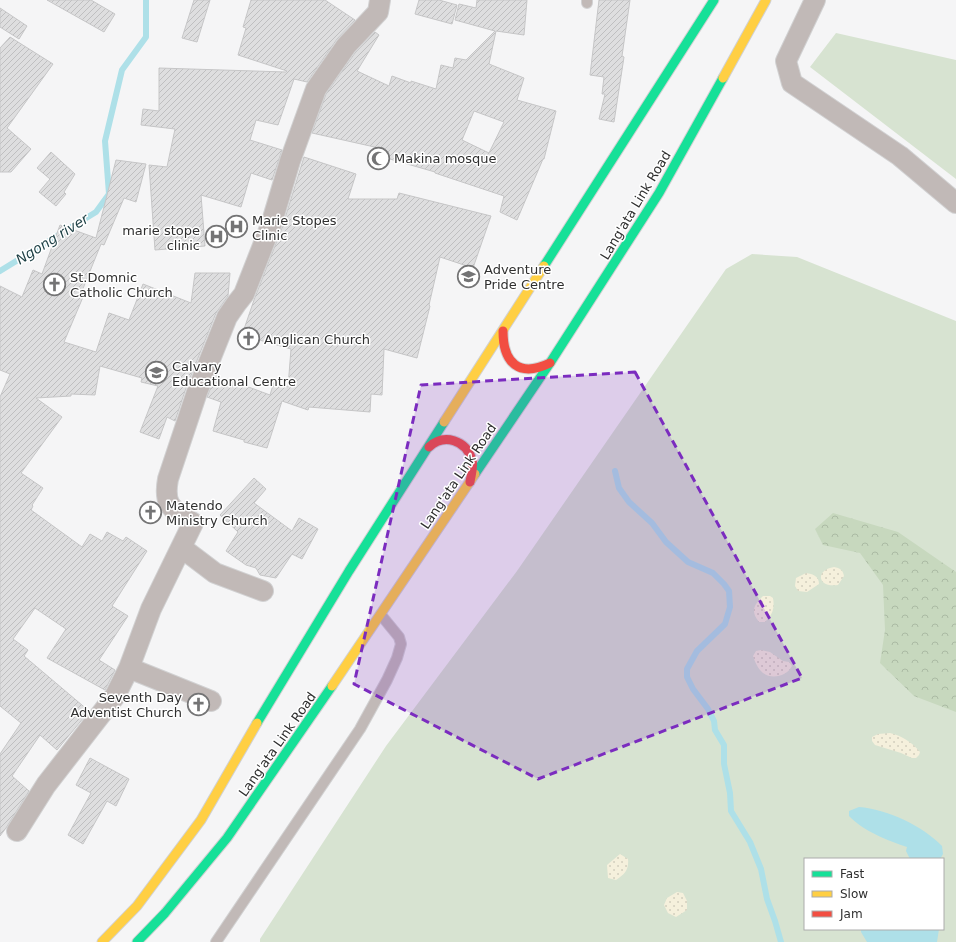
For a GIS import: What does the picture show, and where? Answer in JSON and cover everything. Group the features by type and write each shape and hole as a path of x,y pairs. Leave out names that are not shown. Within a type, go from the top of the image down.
{"main road":[{"name":"Lang'ata Link Road","path":"102,942 137,906 201,820 258,721 349,571 714,0"},
{"name":"Lang'ata Link Road","path":"137,942 164,913 227,838 294,744 550,363 659,193 766,0"},
{"path":"503,331 505,350 510,360 515,364 524,369 530,370 550,363"},
{"path":"429,446 441,439 451,439 460,444 471,459 473,468 470,482"}],"street":[{"path":"17,831 46,784 114,696 129,668 152,610 193,523 178,513 167,503 165,492 168,479 198,392 227,317 244,294 247,287 271,225 290,162 316,90 346,46 378,12 380,0"},
{"path":"815,0 786,61 792,83 900,156 956,203"},
{"path":"182,548 215,572 263,591"},
{"path":"129,668 211,701"}],"lane":[{"path":"216,942 360,729 387,680 397,658 401,644 399,637 380,615"}],"highlighted area":[{"path":"635,372 802,678 538,779 354,684 421,385"}],"green space":[{"path":"836,33 956,60 956,179 810,67"},
{"path":"752,254 797,257 956,321 956,942 260,942 260,939 386,746 517,571 726,269"},
{"path":"833,513 898,532 956,572 956,712 914,696 880,663 885,630 883,585 860,553 823,545 815,529"}],"sand":[{"path":"834,567 841,570 844,576 838,585 826,584 822,581 821,575 828,569"},
{"path":"806,573 815,576 818,579 819,584 807,592 798,591 795,586 796,578"},
{"path":"763,596 770,596 773,598 773,609 765,622 759,622 756,618 754,608"},
{"path":"761,650 770,652 783,661 789,662 792,666 787,672 779,676 771,676 763,673 753,656 756,651"},
{"path":"890,733 910,742 920,752 919,755 916,758 912,758 875,745 872,741 872,737 878,734"},
{"path":"620,854 628,859 627,869 624,874 616,880 608,878 607,865"},
{"path":"677,892 683,893 687,901 687,910 676,917 668,913 664,905 667,898"}],"water":[{"path":"859,807 870,808 893,815 915,825 942,846 943,854 941,858 910,858 906,851 907,847 892,842 861,826 849,816 849,811"},
{"path":"861,930 939,930 937,942 867,942"}],"building":[{"path":"47,0 91,0 115,14 104,32"},
{"path":"194,0 210,0 197,42 182,38"},
{"path":"251,0 325,0 355,20 337,39 307,82 294,79 278,125 256,120 250,140 282,150 272,180 251,173 241,207 201,195 205,246 155,250 149,165 167,167 175,129 141,125 143,109 159,111 159,68 287,71 238,55 246,28 243,27"},
{"path":"419,0 439,0 457,5 452,24 415,14"},
{"path":"477,0 527,0 524,35 496,31 489,64 524,78 517,100 556,111 544,159 517,220 500,212 504,196 435,172 376,155 379,148 312,133 326,94 355,53 375,32 379,35 357,71 389,86 392,76 411,83 411,81 436,89 441,65 453,68 455,58 466,60 495,31 455,20 459,4 476,8","holes":["474,111 504,122 489,153 462,140"]},
{"path":"599,0 630,0 622,56 624,57 614,122 599,119 605,94 602,94 604,77 590,75"},
{"path":"0,8 27,26 19,39 0,27"},
{"path":"10,37 53,64 7,128 31,149 11,172 0,172 0,48"},
{"path":"51,152 75,174 64,192 66,194 56,206 39,192 50,179 37,168"},
{"path":"304,157 356,174 348,199 397,199 399,193 491,216 473,268 440,257 417,358 384,349 382,395 371,394 370,412 309,407 308,410 282,401 267,448 213,431 221,402 207,397 216,375 220,377 220,383 225,384 227,379 270,395 274,382 288,387 291,349 242,335 282,228"},
{"path":"116,160 146,164 136,202 124,198 104,245 101,244 82,291 83,297 64,342 96,352 109,313 129,320 143,284 191,303 195,273 230,273 228,296 216,313 186,388 175,421 167,417 159,439 140,432 158,386 141,382 142,378 100,366 95,395 71,394 71,396 36,398 62,417 21,473 43,488 32,505 31,510 82,547 90,534 102,541 107,532 123,541 126,537 147,551 112,606 128,616 99,660 115,670 105,690 47,658 66,629 35,608 13,639 28,650 24,656 89,711 57,750 40,735 12,776 29,791 0,836 0,754 21,723 0,706 0,397 10,374 0,370 0,286 22,297 33,270 42,274 60,225 96,238"},
{"path":"254,478 266,489 254,503 292,531 299,518 318,529 302,559 292,554 276,578 260,575 256,568 246,565 226,551 238,532 220,515"},
{"path":"90,758 129,779 116,806 107,801 83,844 68,835 91,793 76,785"}],"waterway":[{"name":"Ngong river","path":"0,271 96,212 109,194 105,141 122,70 146,37 146,0"},
{"path":"615,471 619,488 629,502 652,523 666,542 688,562 713,573 729,591 730,607 725,624 697,651 687,669 687,677 693,689 708,709 714,721 715,730 724,745 724,764 730,793 731,811 750,842 761,869 767,899 781,942"}],"traffic: fast":[{"path":"544,266 714,0"},
{"path":"475,474 550,363 659,193 723,78"},
{"path":"257,723 349,571 444,422"},
{"path":"137,942 165,913 227,838 332,686"}],"traffic: slow":[{"path":"723,78 766,0"},
{"path":"444,422 544,266"},
{"path":"332,686 475,474"},
{"path":"102,942 137,906 201,820 257,723"}],"traffic: jam":[{"path":"503,331 506,352 515,365 530,369 550,363"},
{"path":"429,447 441,440 460,443 469,453 473,463 470,482"}],"place":[{"name":"Makina mosque","path":"379,158"},
{"name":"Marie Stopes Clinic","path":"237,227"},
{"name":"marie stope clinic","path":"216,237"},
{"name":"Adventure Pride Centre","path":"468,276"},
{"name":"St.Domnic Catholic Church","path":"54,284"},
{"name":"Anglican Church","path":"248,339"},
{"name":"Calvary Educational Centre","path":"157,373"},
{"name":"Matendo Ministry Church","path":"151,512"},
{"name":"Seventh Day Adventist Church","path":"198,704"}]}
